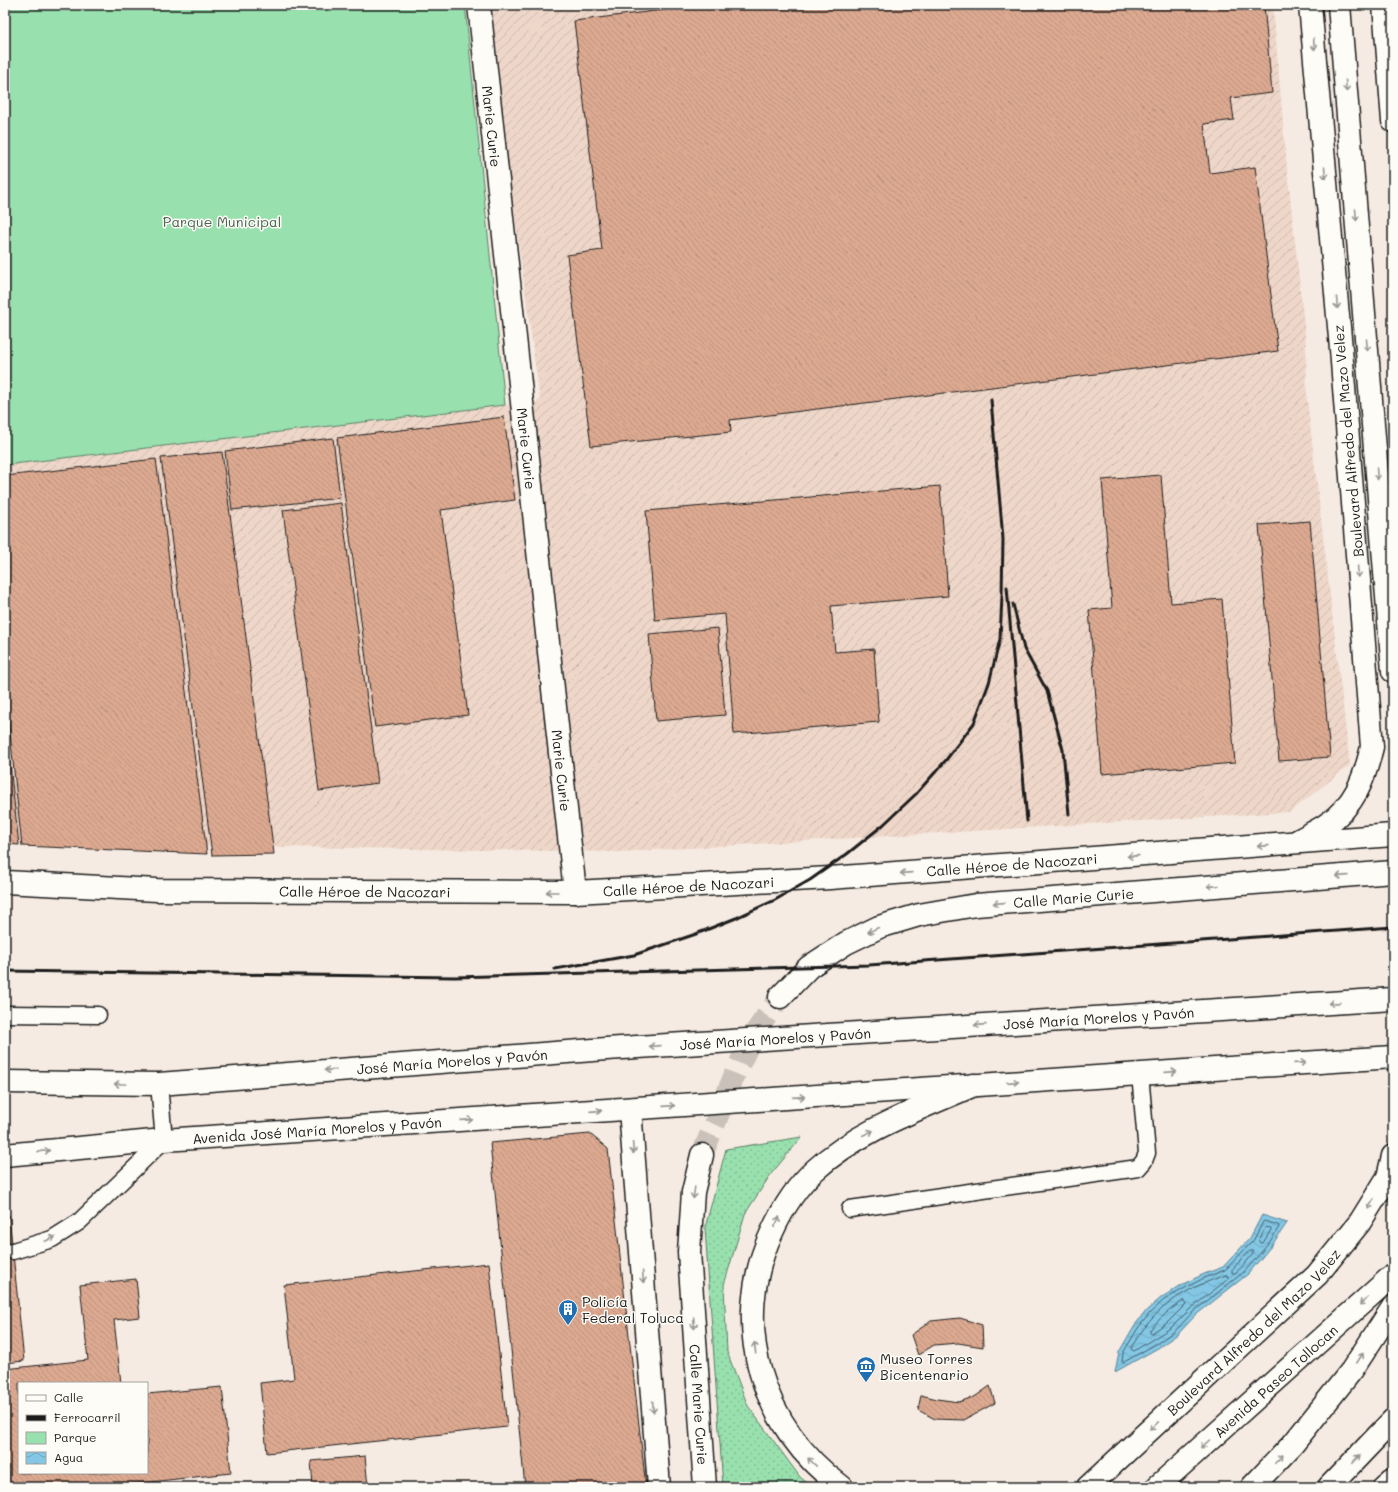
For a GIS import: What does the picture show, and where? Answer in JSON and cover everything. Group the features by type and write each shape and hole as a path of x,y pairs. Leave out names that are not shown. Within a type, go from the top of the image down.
{"main road":[{"name":"Marie Curie","path":"479,5 575,892"},
{"name":"Boulevard Alfredo del Mazo Velez","path":"1292,844 1326,825 1339,815 1350,802 1359,788 1365,773 1372,747 1341,349 1310,5"},
{"name":"Boulevard Alfredo del Mazo Velez","path":"1339,5 1393,671"},
{"path":"1384,5 1393,120"},
{"name":"Calle Héroe de Nacozari","path":"5,882 157,890 575,892 830,878 1292,844 1393,835"},
{"name":"Calle Marie Curie","path":"780,997 809,967 846,943 879,927 919,915 976,905 1387,872"},
{"name":"José María Morelos y Pavón","path":"5,1082 159,1084 614,1048 1383,1000"},
{"path":"659,1487 630,1109 1386,1057"},
{"path":"842,1487 808,1458 790,1436 775,1412 764,1386 756,1358 753,1329 753,1300 758,1272 766,1244 778,1218 794,1193 813,1171 836,1152 860,1137 974,1085"},
{"name":"Avenida José María Morelos y Pavón","path":"5,1155 164,1140 630,1109"},
{"name":"Calle Marie Curie","path":"702,1155 693,1192 689,1252 705,1487"},
{"name":"Boulevard Alfredo del Mazo Velez","path":"1088,1487 1318,1275 1364,1215 1388,1176 1393,1156"},
{"name":"Avenida Paseo Tollocan","path":"1157,1487 1393,1275"},
{"path":"1252,1487 1293,1444 1352,1370 1393,1307"},
{"path":"1329,1487 1393,1420"},
{"path":"1385,1487 1393,1480"}],"lane":[{"path":"5,1014 98,1015"},
{"path":"850,1209 1138,1168 1148,1153 1140,1074"},
{"path":"13,1251 52,1239 79,1222 164,1140 159,1084"}],"shaded area":[{"path":"486,5 1273,5 1286,158 1306,343 1307,399 1350,765 1290,812 621,852 5,843 5,465 540,401"}],"green space":[{"name":"Parque Municipal","path":"5,5 465,5 505,405 5,465"},
{"path":"802,1137 771,1174 745,1214 724,1285 727,1352 748,1406 800,1477 812,1487 723,1487 705,1228 726,1149"}],"water":[{"path":"1262,1215 1287,1223 1272,1245 1248,1274 1196,1315 1178,1334 1158,1348 1115,1372 1119,1352 1134,1326 1147,1310 1162,1297 1183,1284 1223,1267 1250,1238"}],"building":[{"path":"703,5 1264,5 1272,93 1231,98 1234,120 1204,124 1210,173 1255,167 1278,351 730,420 731,432 591,446 567,255 602,250 574,21"},
{"path":"504,417 515,500 441,510 468,715 375,727 337,438"},
{"path":"333,438 340,498 232,510 225,451"},
{"path":"222,452 274,854 212,855 161,458"},
{"path":"156,459 207,854 22,846 5,686 5,476"},
{"path":"1161,475 1171,603 1222,599 1235,763 1102,774 1089,610 1112,608 1102,480"},
{"path":"940,486 948,596 831,606 835,652 874,649 879,722 734,734 725,614 655,620 646,511"},
{"path":"341,503 378,783 319,791 283,510"},
{"path":"1310,521 1330,757 1279,761 1259,525"},
{"path":"718,628 725,715 656,721 649,634"},
{"path":"5,721 19,845 5,844"},
{"name":"Policía Federal Toluca","path":"590,1134 608,1149 646,1487 525,1487 490,1143"},
{"path":"5,1215 9,1215 24,1361 5,1363"},
{"path":"489,1263 507,1427 267,1453 260,1383 294,1379 284,1285"},
{"path":"136,1279 140,1317 114,1320 121,1382 18,1382 18,1474 148,1474 148,1394 222,1387 231,1473 106,1487 5,1487 5,1369 88,1360 80,1285"},
{"path":"960,1318 982,1325 983,1347 958,1343 934,1345 918,1355 911,1335 931,1321"},
{"path":"990,1386 995,1403 964,1420 935,1419 918,1410 921,1395 959,1402 976,1396"},
{"path":"365,1456 368,1487 313,1487 311,1461"}],"tunnel":[{"path":"702,1155 737,1069 754,1034 780,997"}],"railway":[{"path":"555,969 634,955 696,934 775,900 810,880 847,854 883,825 916,794 946,760 974,723 989,683 1000,639 1003,539 991,400"},
{"path":"1007,587 1027,821"},
{"path":"1013,604 1024,649 1047,691 1063,750 1069,814"},
{"path":"5,971 455,977 869,965 1393,927"}],"place":[{"name":"Policía Federal Toluca","path":"568,1326"},
{"name":"Museo Torres Bicentenario","path":"866,1383"}]}
